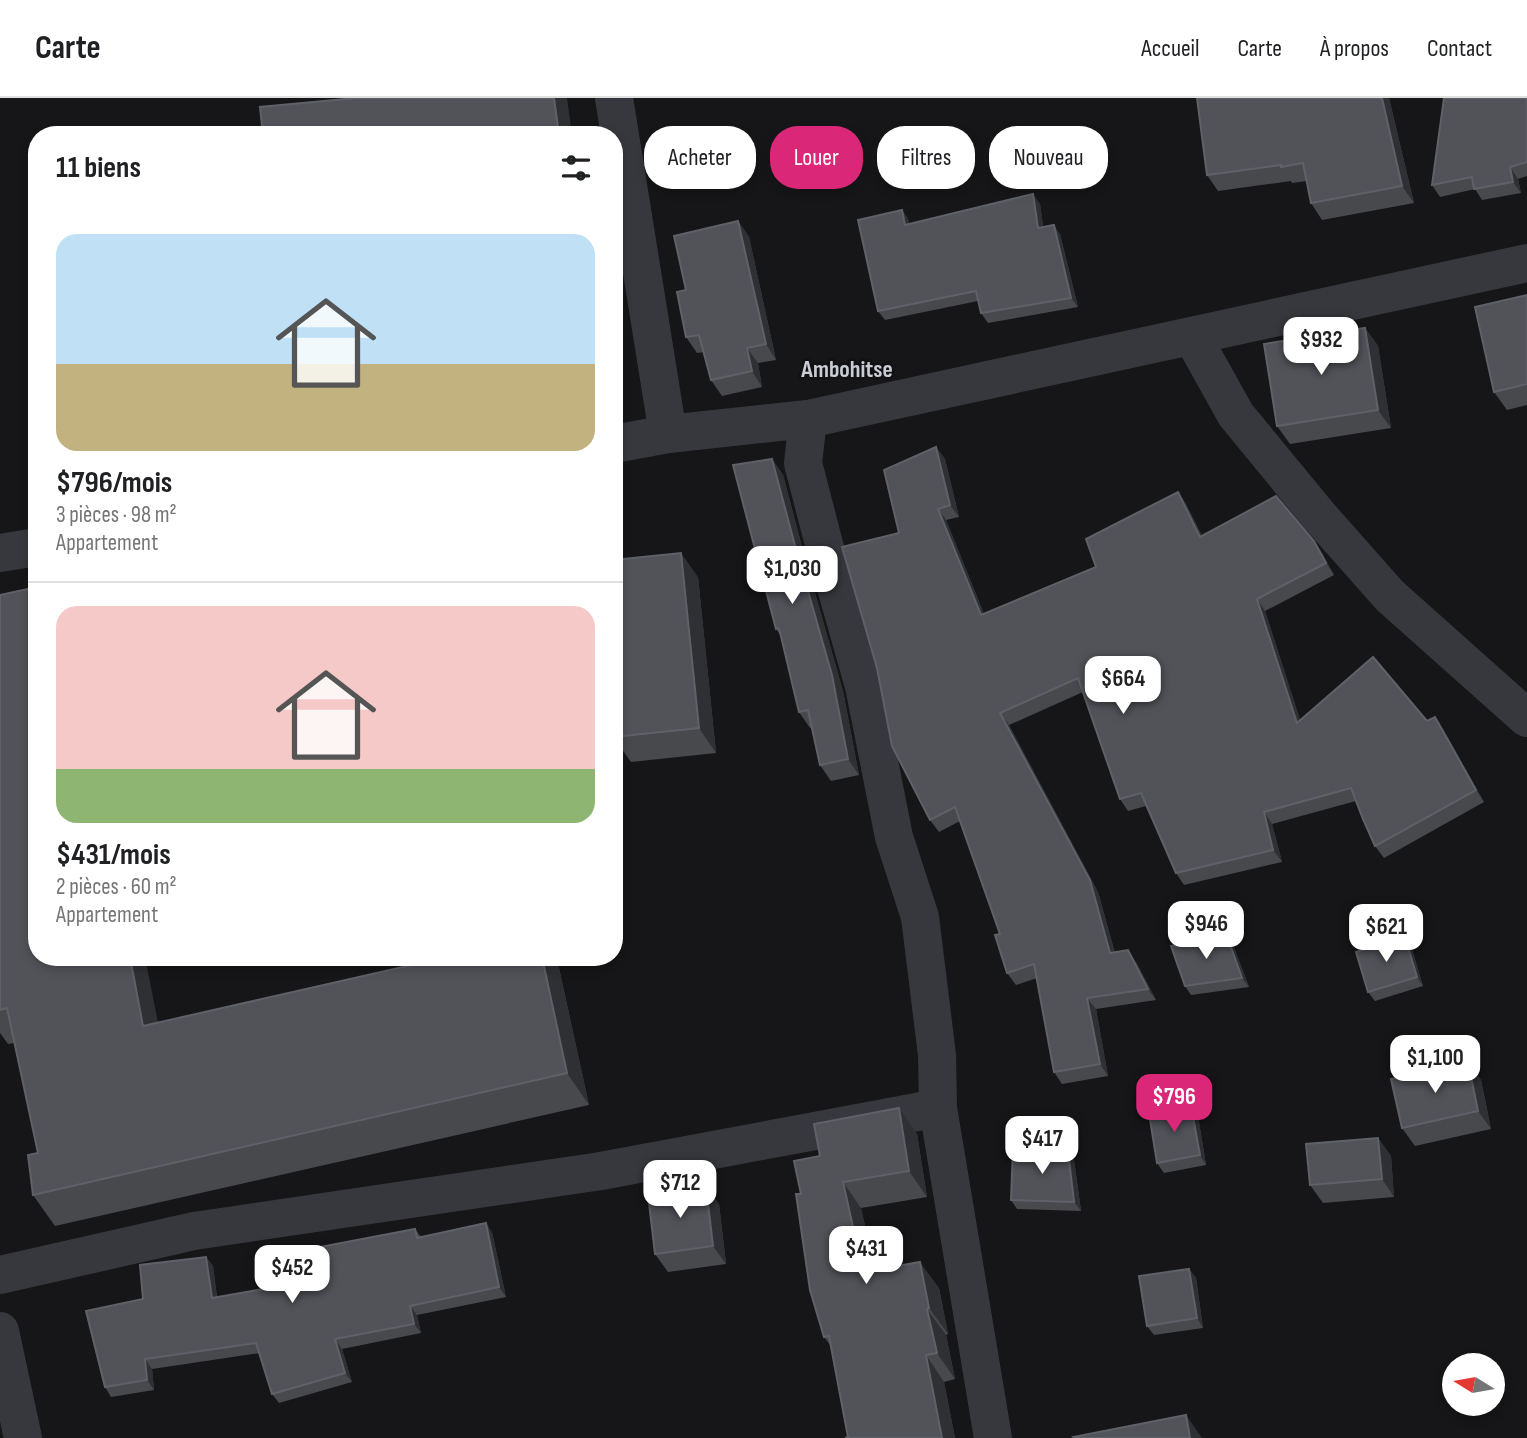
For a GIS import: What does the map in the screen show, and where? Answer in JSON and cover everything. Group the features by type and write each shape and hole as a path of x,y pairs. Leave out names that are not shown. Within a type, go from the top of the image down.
{"street":[{"path":"614,98 618,126"},
{"path":"623,154 668,434"},
{"path":"623,442 668,434 808,419 1527,263"},
{"path":"1192,336 1236,415 1320,517 1390,596 1527,718"},
{"path":"808,419 803,463 864,686 894,837 920,916 937,1055 938,1108 993,1438"},
{"path":"0,553 28,548"},
{"path":"0,1275 194,1231 600,1171 938,1108"},
{"path":"0,1331 23,1438"}],"building":[{"path":"356,98 554,98 558,126 262,126 260,107"},
{"path":"1197,98 1382,98 1402,186 1311,203 1303,163 1207,175"},
{"path":"1444,98 1527,98 1527,162 1510,167 1513,182 1474,189 1472,177 1432,185"},
{"path":"1033,194 1038,228 1054,225 1071,298 981,313 976,291 878,311 858,220 902,210 905,225"},
{"path":"738,221 766,344 747,348 752,371 711,380 699,335 686,337 677,292 686,290 674,236"},
{"path":"1527,295 1527,384 1494,392 1475,307"},
{"path":"1365,328 1378,410 1277,426 1264,344"},
{"path":"936,447 950,505 938,509 981,615 1096,567 1086,539 1178,492 1200,537 1276,496 1314,541 1326,563 1257,599 1297,723 1373,657 1427,721 1435,717 1476,790 1375,846 1351,788 1264,812 1273,850 1176,873 1141,793 1120,799 1078,678 1000,713 1090,880 1110,953 1128,950 1148,989 1087,998 1100,1064 1054,1072 1034,964 1007,973 995,935 1000,934 955,807 930,820 892,746 877,668 842,547 899,533 884,470"},
{"path":"772,459 832,675 848,759 820,765 808,710 799,712 779,628 776,629 733,465"},
{"path":"681,553 699,728 623,736 623,559"},
{"path":"28,589 28,966 132,966 143,1026 407,966 544,966 567,1073 33,1195 28,1155 38,1153 7,1008 0,1010 0,595"},
{"path":"1227,936 1242,978 1185,986 1171,946"},
{"path":"1405,937 1417,977 1368,992 1356,952"},
{"path":"1468,1062 1478,1111 1402,1128 1391,1079"},
{"path":"1191,1106 1200,1155 1157,1163 1149,1113"},
{"path":"899,1108 909,1171 843,1182 863,1272 920,1262 937,1353 926,1355 942,1438 845,1438 848,1437 829,1336 824,1337 810,1290 796,1194 801,1194 794,1161 820,1156 814,1124"},
{"path":"1378,1138 1382,1179 1310,1185 1306,1144"},
{"path":"1013,1150 1068,1151 1074,1202 1011,1200"},
{"path":"706,1186 713,1246 655,1254 648,1194"},
{"path":"486,1223 499,1287 410,1306 414,1324 335,1339 345,1373 272,1394 256,1343 145,1359 147,1380 105,1387 86,1311 143,1299 140,1265 206,1257 212,1298 303,1282 299,1251 415,1229 417,1238"},
{"path":"1189,1269 1197,1318 1147,1326 1139,1276"},
{"path":"1186,1415 1190,1438 1073,1437"}],"district":[{"name":"Ambohitse","path":"847,369"}]}
